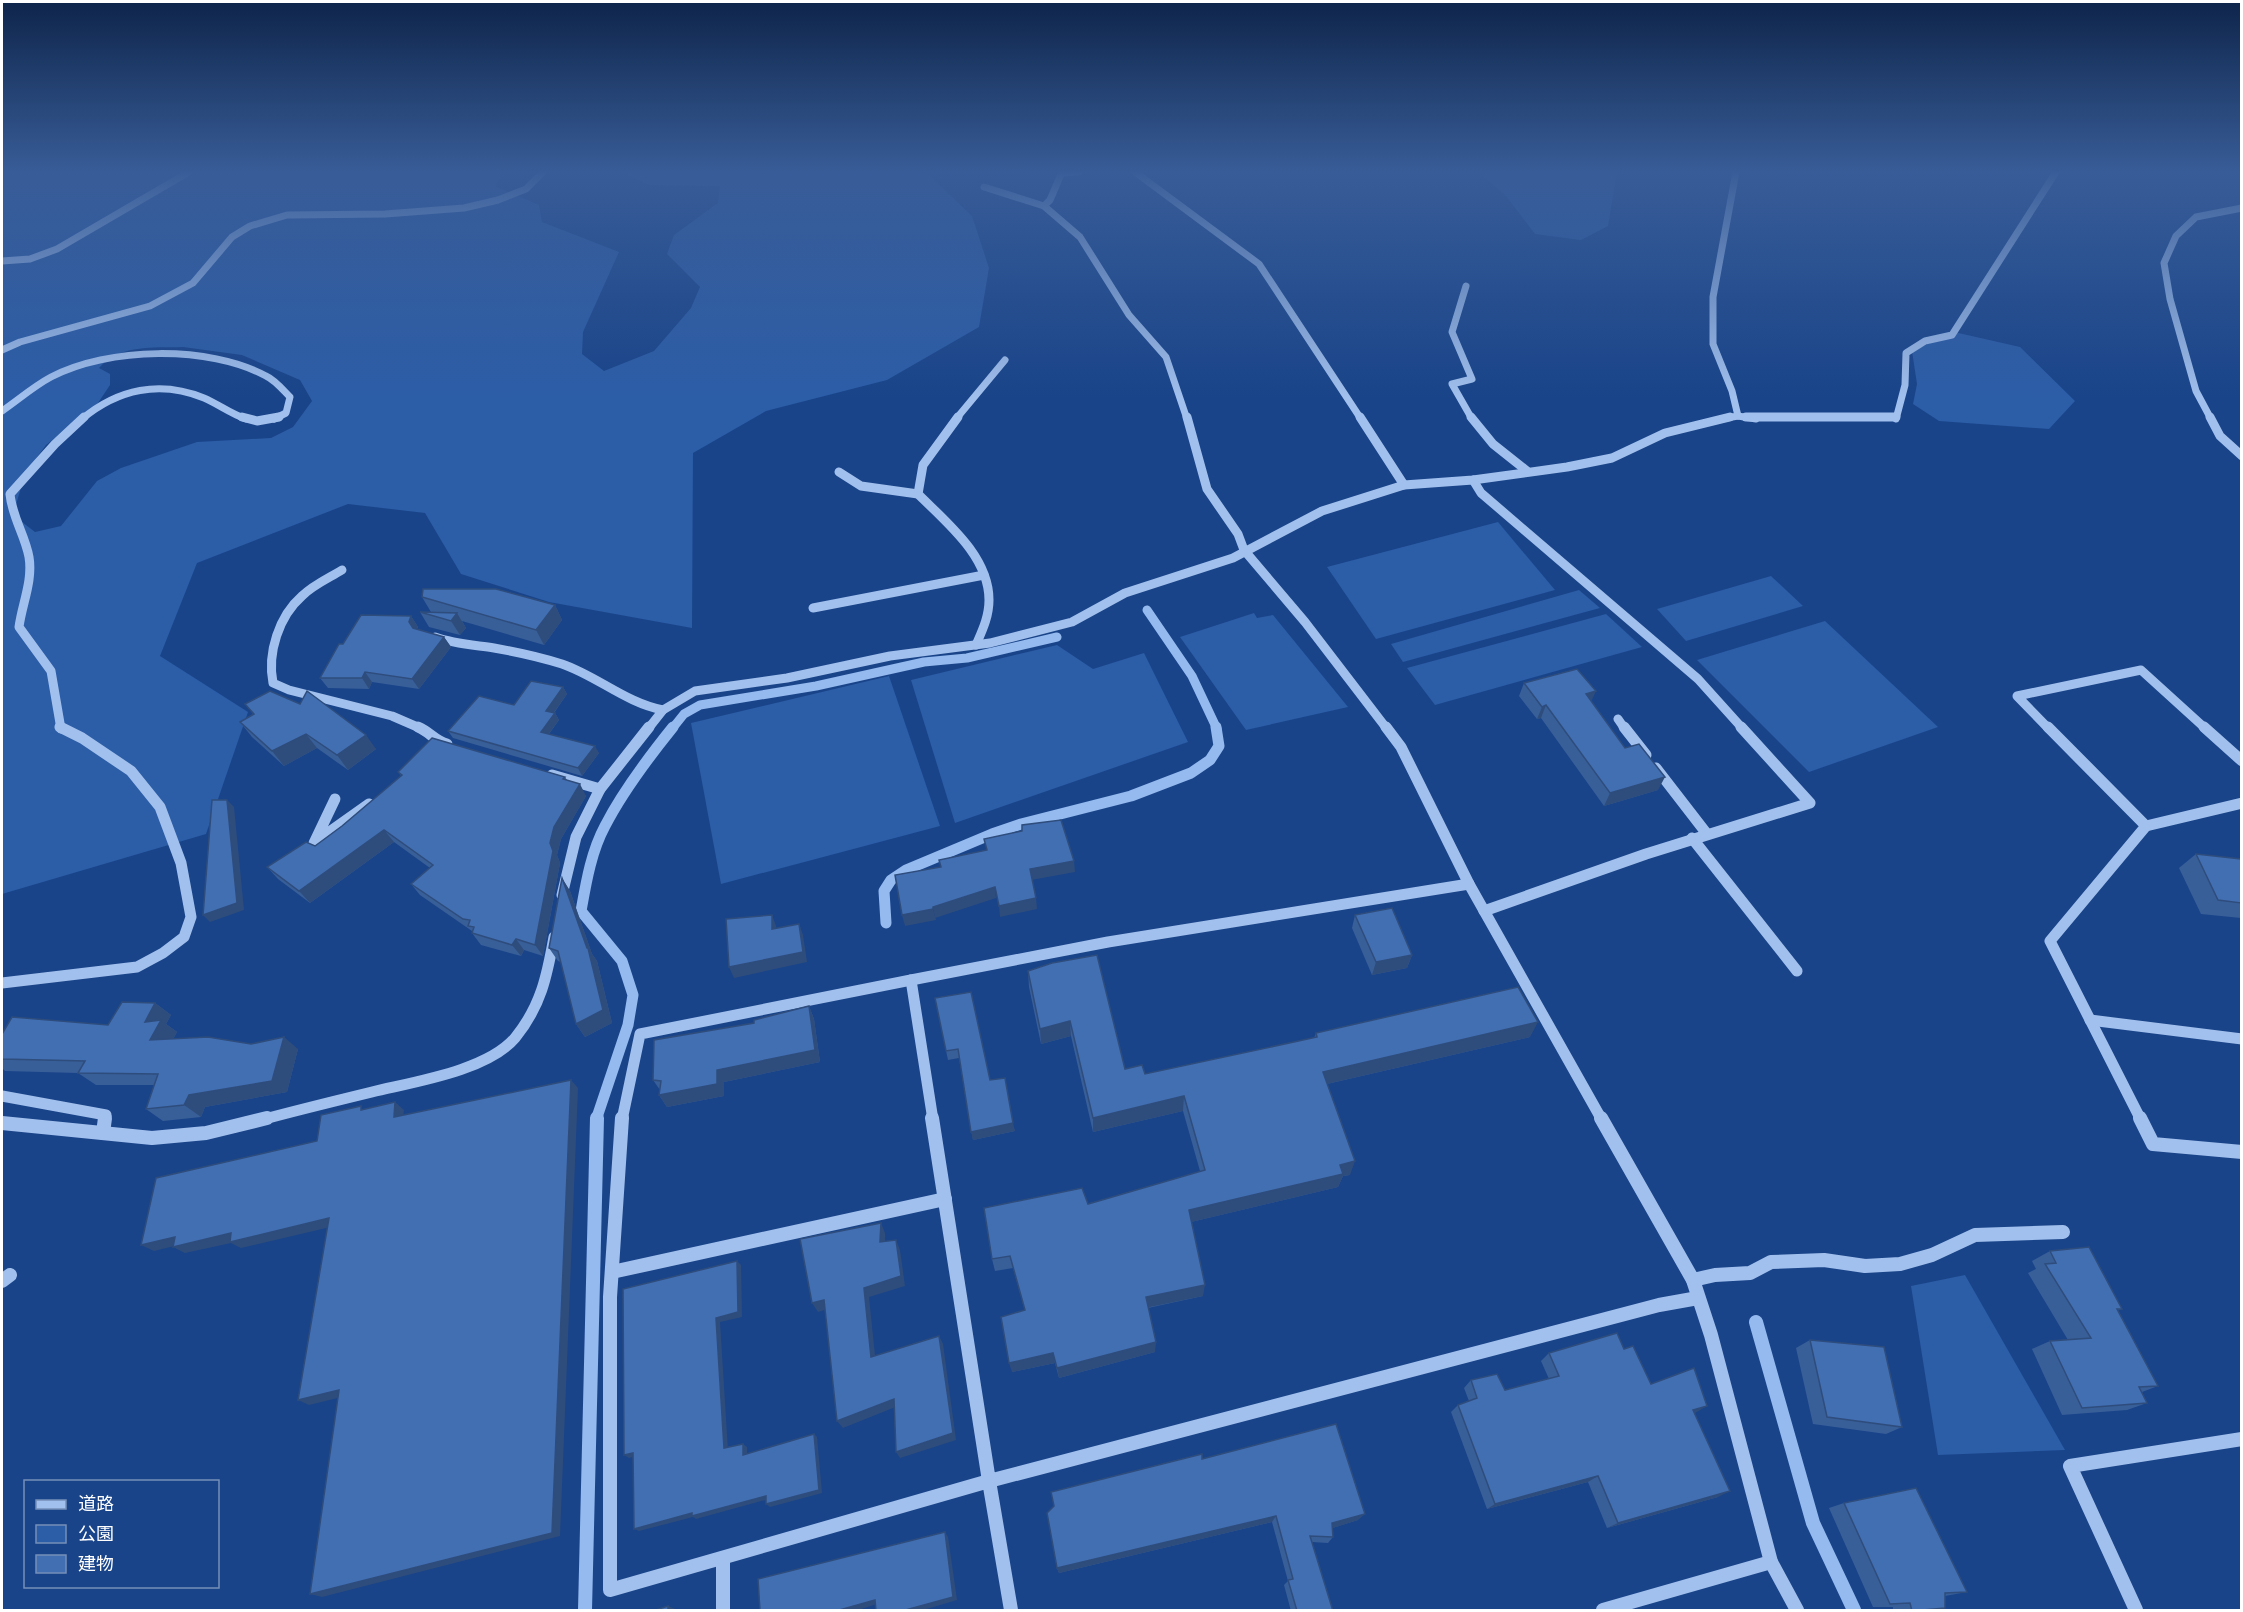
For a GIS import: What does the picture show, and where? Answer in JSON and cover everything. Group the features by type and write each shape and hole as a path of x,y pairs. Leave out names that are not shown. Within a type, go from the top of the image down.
{"street":[{"path":"2,261 19,262 34,259 60,247"},
{"path":"2,350 20,342 150,306 193,283 223,247"},
{"path":"1086,247 1129,315 1166,357 1180,394 1207,489 1238,534 1244,550 1305,622 1401,747 1469,884 1694,1280 1772,1562 1797,1611"},
{"path":"1236,247 1259,264 1404,485"},
{"path":"1722,247 1713,297 1713,344 1732,391 1738,416"},
{"path":"560,908 576,837 600,789 663,710 695,691 787,678 890,656 976,645 1071,622 1125,593 1233,558 1244,550 1322,510 1404,485 1473,480 1567,467 1612,458 1665,433 1738,416 1757,419 1896,419 1905,385 1906,353 1925,341 1952,335 2008,247"},
{"path":"2171,247 2164,263 2170,299 2196,391 2220,436 2241,456"},
{"path":"1467,286 1452,332 1472,379 1452,384 1461,404 1483,433 1500,451 1527,471"},
{"path":"2,411 50,377 71,368 95,360 150,354 215,357 267,376 290,397 290,406 283,416 267,422 258,422 246,420 204,398 182,392 151,388 133,391 98,405 59,440 10,494 10,509 29,556 30,573 19,627 51,671 60,728 82,738 131,771 160,807 181,863 191,916 184,937 163,953 137,967 2,983"},
{"path":"918,494 923,465 942,436 1005,360"},
{"path":"839,472 861,486 918,494 956,532 974,555 989,586 983,632 976,645"},
{"path":"1473,480 1481,493 1698,678 1810,803 1692,838 1484,911"},
{"path":"342,570 301,596 292,606 274,645 269,666 273,683 289,690 392,716 430,732 438,742 459,748"},
{"path":"813,608 984,575"},
{"path":"422,632 448,642 507,650 559,664 582,672 647,708 663,710"},
{"path":"2146,826 2017,696 2141,670 2241,762"},
{"path":"1618,719 1707,834"},
{"path":"428,751 438,742"},
{"path":"546,773 600,789"},
{"path":"335,799 314,843 375,800"},
{"path":"2241,803 2146,826 2050,941 2153,1144 2241,1152"},
{"path":"1692,838 1797,971"},
{"path":"1469,884 1108,942 640,1034 623,1109 610,1297 610,1590 989,1481 1659,1305 1698,1298"},
{"path":"2,1123 152,1138 206,1133 454,1072 498,1053 520,1030 540,998 546,983 556,929"},
{"path":"911,980 1011,1611"},
{"path":"2090,1020 2241,1039"},
{"path":"2,1096 106,1115 103,1133"},
{"path":"612,1272 945,1199"},
{"path":"1694,1280 1715,1275 1750,1273 1771,1262 1824,1260 1865,1266 1900,1264 1932,1255 1974,1235 2063,1232"},
{"path":"2136,1611 2070,1466 2241,1439"},
{"path":"723,1558 723,1611"},
{"path":"1603,1611 1772,1562"}],"green space":[{"path":"2,247 607,247 619,252 583,332 582,354 604,371 654,351 691,308 700,287 667,254 669,247 982,247 989,268 979,327 887,380 766,411 693,453 692,628 549,602 461,574 425,513 348,504 197,563 160,656 248,712 206,834 2,894","holes":["183,347 242,355 300,380 312,401 293,427 271,438 197,442 121,468 97,481 61,526 35,532 13,515 25,474 46,445 96,406 110,385 110,374 99,368 117,355 138,349"]},
{"path":"1954,332 2020,347 2075,401 2049,429 1939,421 1913,404 1917,384 1912,351"},
{"path":"1498,522 1555,590 1376,639 1327,567"},
{"path":"1771,576 1803,606 1686,641 1657,609"},
{"path":"1579,590 1600,608 1403,662 1391,644"},
{"path":"1254,613 1257,618 1273,615 1348,707 1246,730 1180,637"},
{"path":"1606,614 1642,647 1435,705 1407,668"},
{"path":"1825,621 1938,727 1809,772 1697,660"},
{"path":"1057,645 1093,669 1144,653 1188,742 955,823 911,680"},
{"path":"889,676 940,826 721,884 691,723"},
{"path":"1965,1275 2065,1450 1938,1455 1911,1286"}],"building":[{"path":"423,589 496,589 555,605 536,630 422,597"},
{"path":"420,612 457,613 451,621"},
{"path":"361,615 411,616 409,622 413,628 444,637 412,679 365,672 362,678 320,678 339,644 343,644"},
{"path":"1577,669 1596,691 1586,694 1625,748 1639,744 1665,777 1610,793 1546,705 1542,707 1524,683"},
{"path":"531,681 563,687 546,711 555,713 541,732 595,746 578,768 448,731 479,696 514,705"},
{"path":"270,691 300,704 307,691 366,735 337,755 306,734 272,751 240,722 254,714 245,704"},
{"path":"432,738 565,777 563,779 580,784 554,827 550,843 553,851 535,945 516,939 512,945 472,933 474,927 468,926 470,920 463,919 411,884 433,865 384,830 299,891 267,867 306,842 315,846 342,826 402,775 398,772"},
{"path":"212,800 227,800 237,903 203,915"},
{"path":"1061,820 1074,861 1030,869 1036,898 999,906 995,887 933,907 933,909 902,915 895,875 941,867 939,860 987,850 984,839 1022,831 1022,825"},
{"path":"2196,854 2241,859 2241,903 2218,900"},
{"path":"562,878 588,948 603,1010 576,1024 558,951 549,948"},
{"path":"1392,908 1412,955 1376,962 1355,915"},
{"path":"772,915 772,929 799,924 803,952 729,967 726,919"},
{"path":"1097,955 1125,1069 1142,1065 1145,1074 1317,1037 1316,1033 1518,987 1538,1022 1323,1072 1355,1161 1340,1165 1343,1174 1189,1210 1205,1285 1146,1297 1156,1342 1057,1368 1053,1353 1009,1363 1001,1317 1025,1310 1010,1256 992,1259 984,1208 1082,1188 1088,1204 1205,1170 1184,1096 1093,1118 1070,1021 1040,1029 1028,971 1052,963"},
{"path":"971,992 990,1080 1005,1078 1013,1123 971,1132 958,1049 946,1051 935,998"},
{"path":"122,1002 155,1003 145,1022 161,1020 150,1040 208,1037 251,1044 284,1037 272,1081 189,1095 184,1105 146,1109 158,1074 78,1073 85,1061 2,1059 2,1034 12,1017 108,1025"},
{"path":"809,1006 815,1050 717,1070 717,1084 659,1095 661,1081 653,1080 654,1040 754,1023 754,1020"},
{"path":"571,1080 552,1533 310,1594 339,1390 298,1400 329,1218 230,1242 231,1233 173,1247 175,1237 141,1245 156,1178 317,1141 321,1115 361,1106 361,1110 395,1102 394,1117"},
{"path":"881,1223 880,1242 896,1240 901,1276 864,1288 871,1357 939,1336 953,1433 896,1452 894,1399 837,1421 824,1300 812,1303 800,1239"},
{"path":"2089,1247 2122,1309 2117,1309 2158,1386 2139,1387 2147,1403 2082,1408 2050,1341 2091,1338 2045,1264 2056,1263 2050,1251"},
{"path":"737,1261 738,1312 716,1318 724,1448 743,1444 743,1455 814,1434 819,1490 766,1504 766,1496 634,1529 633,1453 624,1455 623,1289"},
{"path":"1617,1333 1624,1349 1633,1346 1651,1384 1694,1368 1707,1406 1693,1410 1730,1491 1618,1523 1598,1476 1495,1504 1458,1405 1477,1398 1471,1380 1497,1374 1505,1390 1559,1376 1549,1353"},
{"path":"1810,1340 1884,1347 1902,1427 1827,1417"},
{"path":"1336,1424 1365,1514 1332,1523 1333,1537 1310,1536 1333,1611 1297,1611 1288,1580 1293,1579 1276,1516 1057,1568 1047,1513 1054,1506 1051,1492 1202,1454 1202,1459"},
{"path":"1916,1488 1967,1592 1945,1593 1945,1608 1912,1611 1910,1603 1890,1604 1844,1503"},
{"path":"945,1532 953,1597 902,1611 876,1611 875,1600 836,1611 760,1611 758,1579"},
{"path":"668,1606 668,1611 653,1611"}],"waterway":[{"path":"1147,610 1192,676 1217,729"},
{"path":"672,729 684,714 700,705 816,686 924,662 967,658 1057,637"},
{"path":"596,1120 628,1025 633,995 622,961 581,911 585,890 593,857 605,826 636,775 673,727"},
{"path":"886,923 884,891 891,880 906,870 1021,824 1131,796 1191,773 1210,760 1219,746 1216,727"},
{"path":"585,1610 597,1118"},
{"path":"1756,1322 1813,1523 1854,1610"}]}
